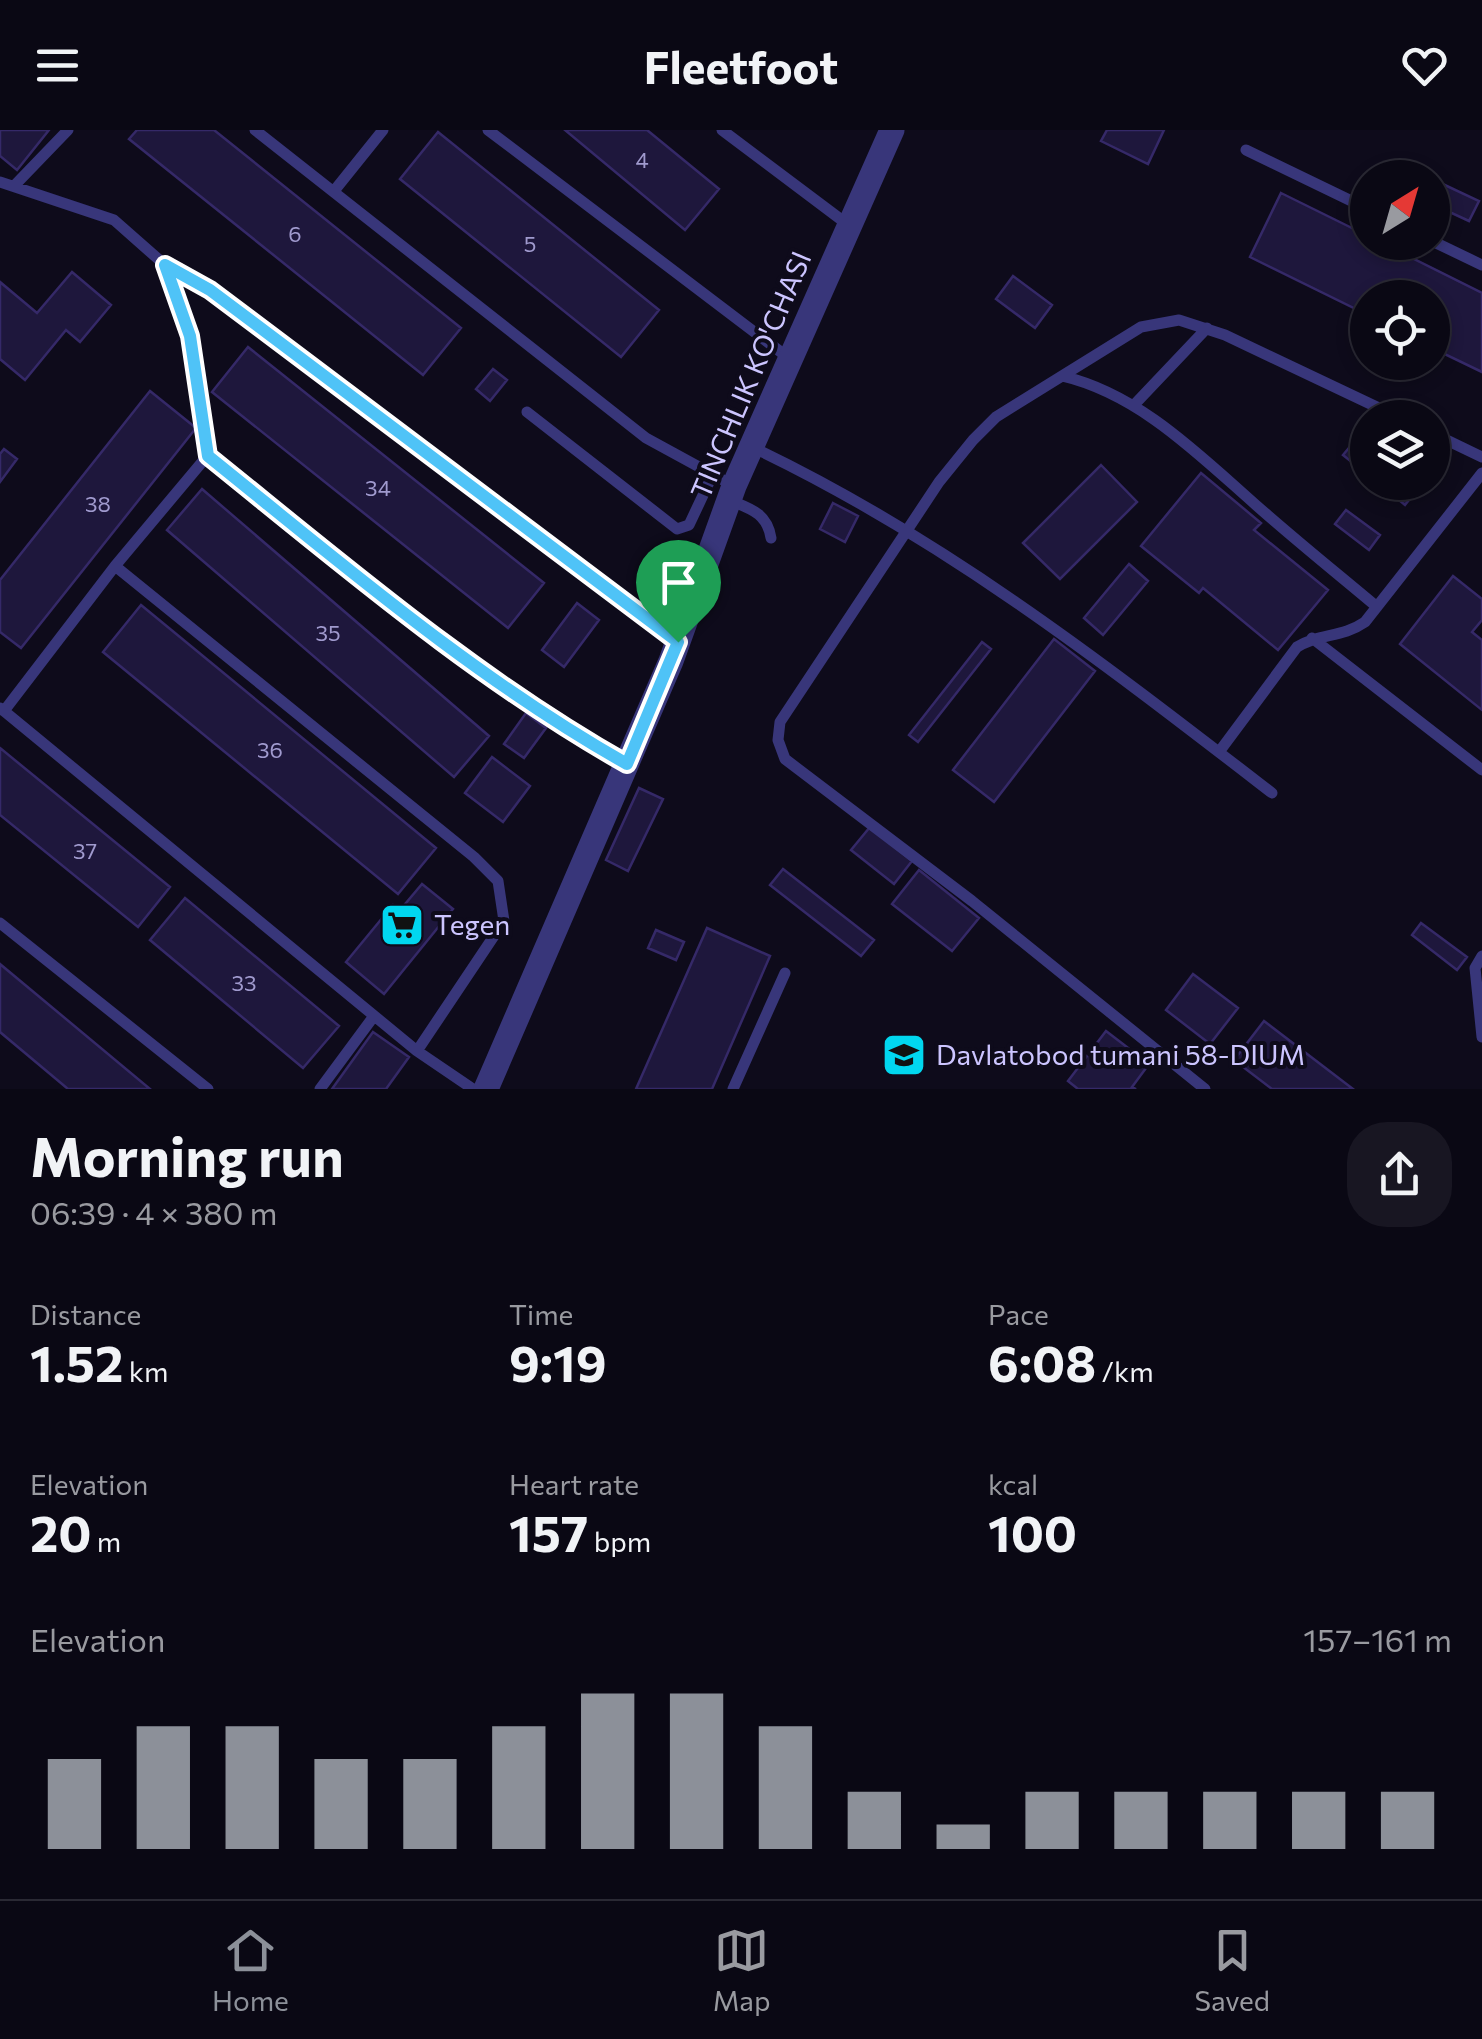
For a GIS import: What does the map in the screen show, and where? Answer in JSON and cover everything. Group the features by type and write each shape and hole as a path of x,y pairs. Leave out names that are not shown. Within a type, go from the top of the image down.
{"street":[{"name":"TINCHLIK KO'CHASI","path":"486,1089 678,642 726,487 752,447 847,224 892,130"}],"lane":[{"path":"14,186 68,130"},
{"path":"255,130 646,438 726,487 768,523 771,538"},
{"path":"334,191 383,130"},
{"path":"488,130 790,359"},
{"path":"722,130 847,224"},
{"path":"1246,150 1350,200"},
{"path":"0,182 114,220 165,265 210,290 678,642"},
{"path":"1450,250 1482,265"},
{"path":"165,265 190,336 208,456 394,604 588,742 627,764"},
{"path":"1205,1089 972,901 785,760 778,740 780,722 973,440 996,417 1142,327 1180,320 1206,328 1361,400"},
{"path":"1134,405 1206,328"},
{"path":"1062,376 1090,382 1134,405 1204,458 1376,607"},
{"path":"526,412 677,529 689,524 726,487"},
{"path":"1450,441 1482,456"},
{"path":"752,447 908,530 1088,651 1272,793"},
{"path":"208,456 2,710 417,1051 474,1089"},
{"path":"1219,752 1297,647 1312,638 1345,636 1376,607 1482,473"},
{"path":"115,566 395,789 498,881 504,921 417,1051"},
{"path":"1312,638 1482,770"},
{"path":"0,923 208,1089"},
{"path":"1482,956 1475,968 1482,1037"},
{"path":"733,1089 785,974"},
{"path":"320,1089 374,1016"}],"building":[{"path":"0,130 49,130 17,170 0,156"},
{"path":"137,130 214,130 461,328 423,375 129,139"},
{"path":"565,130 647,130 719,189 685,230"},
{"path":"1107,130 1164,130 1148,164 1101,141"},
{"path":"438,132 659,310 621,357 400,179"},
{"path":"1450,187 1479,201 1469,221 1450,212"},
{"path":"1281,193 1350,227 1350,260 1416,260 1482,293 1482,372 1450,357 1450,280 1350,280 1350,306 1250,257"},
{"path":"72,272 111,305 80,342 66,330 25,380 0,359 0,282 37,313"},
{"path":"1013,276 1052,305 1035,328 996,299"},
{"path":"248,347 544,583 508,628 212,392"},
{"path":"493,369 507,380 490,401 476,389"},
{"path":"150,391 196,428 21,648 0,632 0,580"},
{"path":"4,449 17,459 0,482 0,454"},
{"path":"1101,465 1137,502 1060,579 1023,543"},
{"path":"1201,473 1261,523 1254,530 1328,590 1278,650 1203,588 1199,593 1141,546"},
{"path":"202,489 489,736 454,777 167,530"},
{"path":"833,503 858,516 845,542 820,529"},
{"path":"1346,510 1380,535 1369,550 1335,524"},
{"path":"1129,564 1148,581 1103,635 1084,618"},
{"path":"1453,576 1482,599 1482,620 1472,632 1482,640 1482,710 1400,644"},
{"path":"577,603 599,620 564,667 542,650"},
{"path":"141,605 436,848 398,894 103,652"},
{"path":"1054,639 1095,671 994,802 953,770"},
{"path":"982,642 991,649 918,742 909,735"},
{"path":"526,713 546,728 524,758 504,744"},
{"path":"0,748 170,887 138,927 0,815"},
{"path":"492,757 530,786 503,822 465,793"},
{"path":"639,788 663,799 628,871 606,860"},
{"path":"870,827 912,861 894,884 851,850"},
{"path":"783,869 874,940 861,956 770,885"},
{"path":"919,870 979,918 952,951 892,904"},
{"path":"422,884 453,909 384,994 346,962 393,905 400,910"},
{"path":"185,898 339,1026 303,1068 150,940"},
{"path":"1421,923 1467,957 1457,970 1412,935"},
{"path":"707,928 770,956 712,1089 636,1089"},
{"path":"656,930 684,942 676,960 648,948"},
{"path":"0,964 150,1089 68,1089 0,1032"},
{"path":"1193,974 1238,1008 1210,1044 1166,1010"},
{"path":"1264,1021 1353,1089 1272,1089 1234,1060"},
{"path":"1106,1031 1149,1064 1132,1087 1136,1089 1078,1089 1068,1081"},
{"path":"373,1032 409,1057 386,1089 332,1089"}],"place":[{"name":"Tegen","path":"402,925"},
{"name":"Davlatobod tumani 58-DIUM","path":"904,1055"}],"route":[{"path":"165,265 210,290 678,642 627,764 588,742 394,604 208,456 190,336 165,265"}]}
